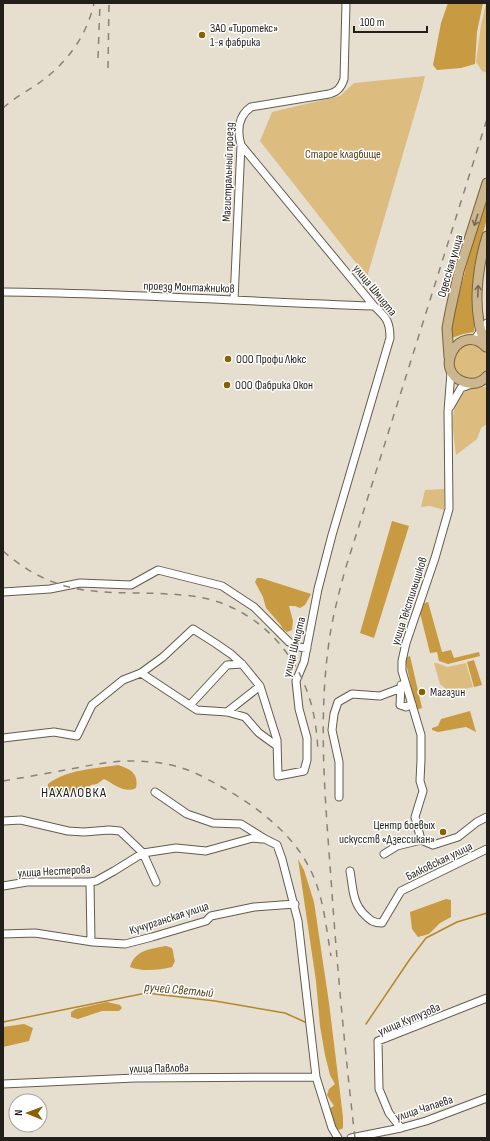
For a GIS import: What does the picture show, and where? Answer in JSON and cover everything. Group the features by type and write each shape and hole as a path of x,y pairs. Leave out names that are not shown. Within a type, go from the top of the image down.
{"main road":[{"name":"Одесская улица","path":"451,372 449,365 450,357 447,328 450,312 459,271 487,183"},
{"path":"486,347 480,330 478,313 479,274 487,236"},
{"path":"450,357 456,346 467,340 480,342 486,347"},
{"path":"451,372 460,381 467,383 482,380"}],"street":[{"name":"Магистральный проезд","path":"234,300 241,145 239,136 240,121 244,113 251,107 329,94 338,91 344,79 346,3"},
{"name":"улица Шмидта","path":"3,738 54,732 77,736 92,705 123,680 141,673 164,657 193,629 215,643 242,664 260,686 277,740 278,776 304,771 307,753 306,738 296,684 297,677 304,662 318,589 332,535 390,338 390,327 388,320 374,306 241,145"},
{"name":"проезд Монтажников","path":"3,292 374,306"},
{"path":"474,340 480,330 487,323"},
{"name":"улица Текстильщиков","path":"421,840 415,818 423,791 420,781 421,735 402,671 402,661 406,643 437,551 449,509 448,411 451,372"},
{"path":"448,411 461,388 482,380"},
{"path":"3,592 50,589 80,584 131,585 158,570 222,586 254,607 289,642 307,648"},
{"path":"190,705 227,666 242,664"},
{"path":"402,671 400,705 406,707 412,704"},
{"path":"141,673 197,710 227,712 245,717 259,733 277,746"},
{"path":"227,712 260,686"},
{"path":"340,797 339,762 332,730 334,714 338,702 352,694 380,696 401,688"},
{"path":"155,792 187,814 213,823 241,824 264,839 277,845 295,904 298,921 316,1077 332,1128 338,1138"},
{"path":"384,854 397,846 421,840 433,845 458,837 477,822 487,818"},
{"path":"3,821 21,820 68,831 120,831 143,853 156,882"},
{"name":"улица Нестерова","path":"3,886 28,882 90,882 114,871 143,853 176,848 206,851 253,838 264,839"},
{"name":"Балковская улица","path":"350,871 357,906 371,921 375,923 382,923 401,891 487,850"},
{"path":"90,882 91,941"},
{"name":"Кучурганская улица","path":"3,934 36,933 125,944 206,921 211,916 254,907 295,904"},
{"name":"улица Кутузова","path":"401,1128 389,1113 379,1089 378,1041 487,998"},
{"name":"улица Павлова","path":"3,1084 135,1078 316,1077"},
{"name":"улица Чапаева","path":"351,1138 367,1136 426,1121 487,1098"}],"green space":[{"path":"486,3 487,73 482,71 476,62 481,25"},
{"name":"Старое кладбище","path":"425,76 367,277 260,141 272,112 340,96 354,83"},
{"path":"471,343 483,347 487,352 487,372 480,379 462,379 454,370 453,357 460,347"},
{"path":"487,387 487,424 481,428 477,439 456,455 453,429 454,410 461,395 472,388"},
{"path":"444,489 444,510 430,506 421,507 425,490"},
{"path":"434,663 447,667 466,663 473,687 447,694 445,688 440,684"}],"shaded area":[{"path":"448,3 483,3 477,32 475,64 461,68 437,70 433,65 441,23"},
{"path":"487,189 487,219 474,268 474,332 452,338 450,328"},
{"path":"392,521 409,526 374,638 360,633"},
{"path":"257,578 311,594 305,605 300,608 289,606 293,621 292,630 287,632 283,629 266,608 263,597 255,582"},
{"path":"428,602 442,652 451,650 454,658 479,652 480,656 448,664 439,661 437,652 430,653 418,605"},
{"path":"410,656 422,708 416,710 405,658"},
{"path":"474,660 482,685 474,687 467,662"},
{"path":"470,711 476,732 466,727 438,732 432,730 432,728 438,726 441,719"},
{"path":"118,765 133,772 137,783 136,788 132,790 124,789 104,779 97,784 91,785 78,797 62,792 55,794 47,790 48,784 64,775 82,770"},
{"path":"298,859 304,870 314,902 329,1003 343,1117 343,1128 340,1129 335,1128 329,1112 330,1108 334,1106 327,1095 329,1089 335,1084 330,1075 320,1026 316,981"},
{"path":"446,899 451,900 451,917 440,923 429,934 418,937 412,929 410,912"},
{"path":"166,946 172,948 173,950 175,961 172,967 140,970 130,967 135,957 144,951"},
{"path":"107,1002 120,1005 122,1008 119,1011 102,1011 78,1019 71,1017 71,1012 76,1009"},
{"path":"24,1024 33,1028 29,1041 3,1047 3,1027"}],"waterway":[{"name":"ручей Светлый","path":"366,1024 426,938 457,922 487,913"},
{"name":"ручей Светлый","path":"3,1022 146,993 215,1001 285,1013 305,1022"}],"railway":[{"path":"3,108 39,83 66,58 81,38 91,15 94,3"},
{"path":"98,58 100,3"},
{"path":"108,68 109,3"},
{"path":"355,1138 333,912 326,817 323,723 324,691 331,629 346,567 487,119"},
{"path":"3,551 26,569 49,580 71,587 116,593 192,596 213,600 250,618 266,630 281,645 303,680 313,712 318,751"},
{"path":"3,781 101,764 131,761 172,765 207,779 247,802 272,822 294,844 311,871 319,892 331,956"}],"place":[{"name":"ЗАО «Тиротекс» 1-я фабрика","path":"202,35"},
{"name":"ООО Профи Люкс","path":"228,359"},
{"name":"ООО Фабрика Окон","path":"227,385"},
{"name":"Магазин","path":"422,692"},
{"name":"Центр боевых искусств «Дзессикан»","path":"443,832"}],"district":[{"name":"НАХАЛОВКА","path":"74,792"}]}
